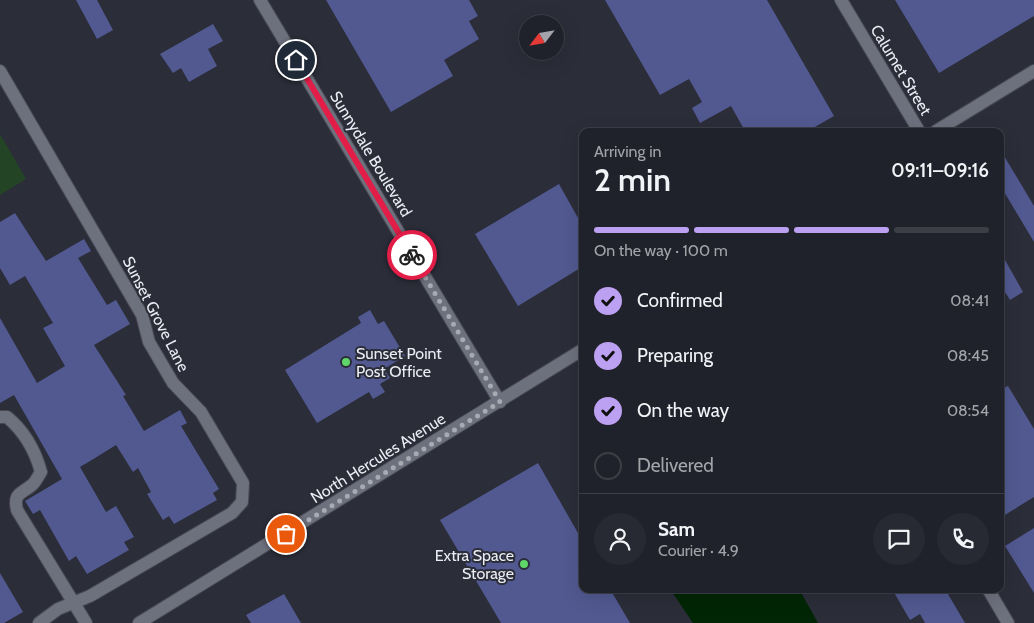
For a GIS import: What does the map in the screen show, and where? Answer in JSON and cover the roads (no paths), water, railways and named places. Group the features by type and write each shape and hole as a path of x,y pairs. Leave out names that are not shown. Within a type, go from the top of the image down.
{"street":[{"name":"Sunnydale Boulevard","path":"260,0 500,402"},
{"name":"Calumet Street","path":"840,0 917,128"},
{"name":"Sunset Grove Lane","path":"0,71 142,315 149,342 173,383 201,412 243,483 242,502 232,513 90,596 58,609 39,623"},
{"path":"941,128 1034,72"},
{"name":"North Hercules Avenue","path":"139,623 579,352"},
{"path":"0,417 7,417 18,427 37,457 40,472 33,484 19,493 15,501 16,510 86,623"},
{"path":"990,593 1008,623"}],"place":[{"name":"Sunset Point Post Office","path":"346,362"},
{"name":"Extra Space Storage","path":"524,564"}]}
